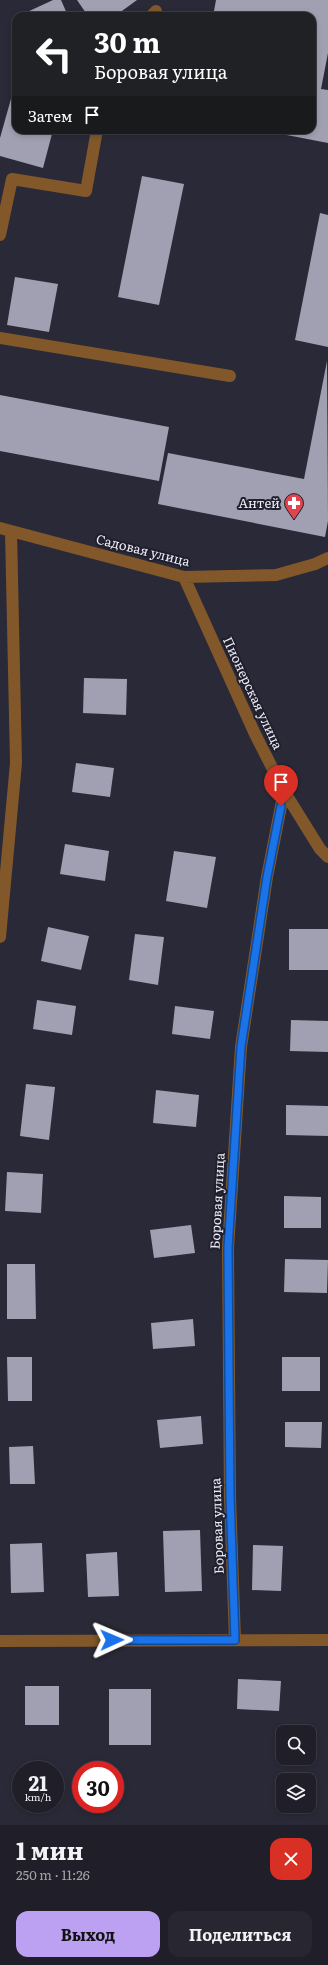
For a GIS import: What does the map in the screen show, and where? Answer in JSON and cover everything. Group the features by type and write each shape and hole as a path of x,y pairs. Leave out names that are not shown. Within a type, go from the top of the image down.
{"street":[{"path":"0,235 12,179 86,190 96,134"},
{"path":"0,338 230,376"},
{"path":"0,937 16,763 6,529"},
{"name":"Садовая улица","path":"6,529 184,577 276,575 315,564 328,558"},
{"name":"Пионерская улица","path":"184,577 255,734 284,792 320,849 328,857"},
{"name":"Боровая улица","path":"235,1640 230,1496 228,1248 241,1047 267,877 284,792"},
{"path":"0,1641 160,1639 328,1640"}],"building":[{"path":"53,0 61,0 66,12 27,12"},
{"path":"77,0 137,0 120,12 85,12"},
{"path":"216,0 328,0 328,53 321,89 328,90 328,143 282,134 316,134 316,12 214,11"},
{"path":"12,95 12,134 52,134 43,168 0,156 0,138"},
{"path":"142,176 184,184 159,305 118,297"},
{"path":"320,213 328,215 328,347 295,340"},
{"path":"15,277 58,284 49,332 7,325"},
{"path":"327,361 328,521 325,537 158,504 168,453 304,479"},
{"path":"0,395 169,427 159,481 0,451"},
{"path":"84,678 127,679 126,715 83,713"},
{"path":"76,763 114,768 110,797 72,792"},
{"path":"65,844 109,851 105,881 60,874"},
{"path":"174,851 216,857 207,908 166,901"},
{"path":"48,927 89,936 81,970 41,961"},
{"path":"289,929 328,929 328,970 289,970"},
{"path":"135,934 164,937 158,985 129,980"},
{"path":"37,1000 76,1006 72,1035 33,1029"},
{"path":"175,1006 214,1011 210,1039 172,1034"},
{"path":"291,1020 328,1021 328,1052 290,1051"},
{"path":"26,1084 55,1087 49,1140 20,1136"},
{"path":"156,1090 199,1095 196,1127 153,1123"},
{"path":"286,1105 328,1106 328,1136 286,1135"},
{"path":"7,1172 43,1174 41,1213 5,1211"},
{"path":"284,1196 321,1197 321,1228 284,1228"},
{"path":"191,1225 195,1253 154,1258 150,1230"},
{"path":"285,1259 328,1260 327,1293 284,1292"},
{"path":"7,1264 35,1264 36,1319 7,1319"},
{"path":"193,1319 195,1346 153,1349 151,1323"},
{"path":"7,1357 32,1357 32,1401 8,1401"},
{"path":"282,1357 320,1357 320,1391 282,1391"},
{"path":"201,1416 203,1444 160,1448 157,1420"},
{"path":"285,1422 322,1422 321,1448 285,1447"},
{"path":"33,1446 35,1484 10,1484 9,1447"},
{"path":"200,1530 202,1591 165,1592 163,1531"},
{"path":"42,1543 44,1592 11,1593 10,1544"},
{"path":"253,1545 283,1546 281,1591 252,1590"},
{"path":"117,1552 119,1596 88,1597 86,1554"},
{"path":"238,1679 281,1681 279,1711 237,1709"},
{"path":"25,1686 59,1686 59,1725 25,1725"},
{"path":"109,1689 151,1689 151,1745 109,1745"}],"place":[{"name":"Антей","path":"294,520"}],"route":[{"path":"112,1640 235,1640 230,1496 228,1248 241,1047 267,877 281,806"}]}
